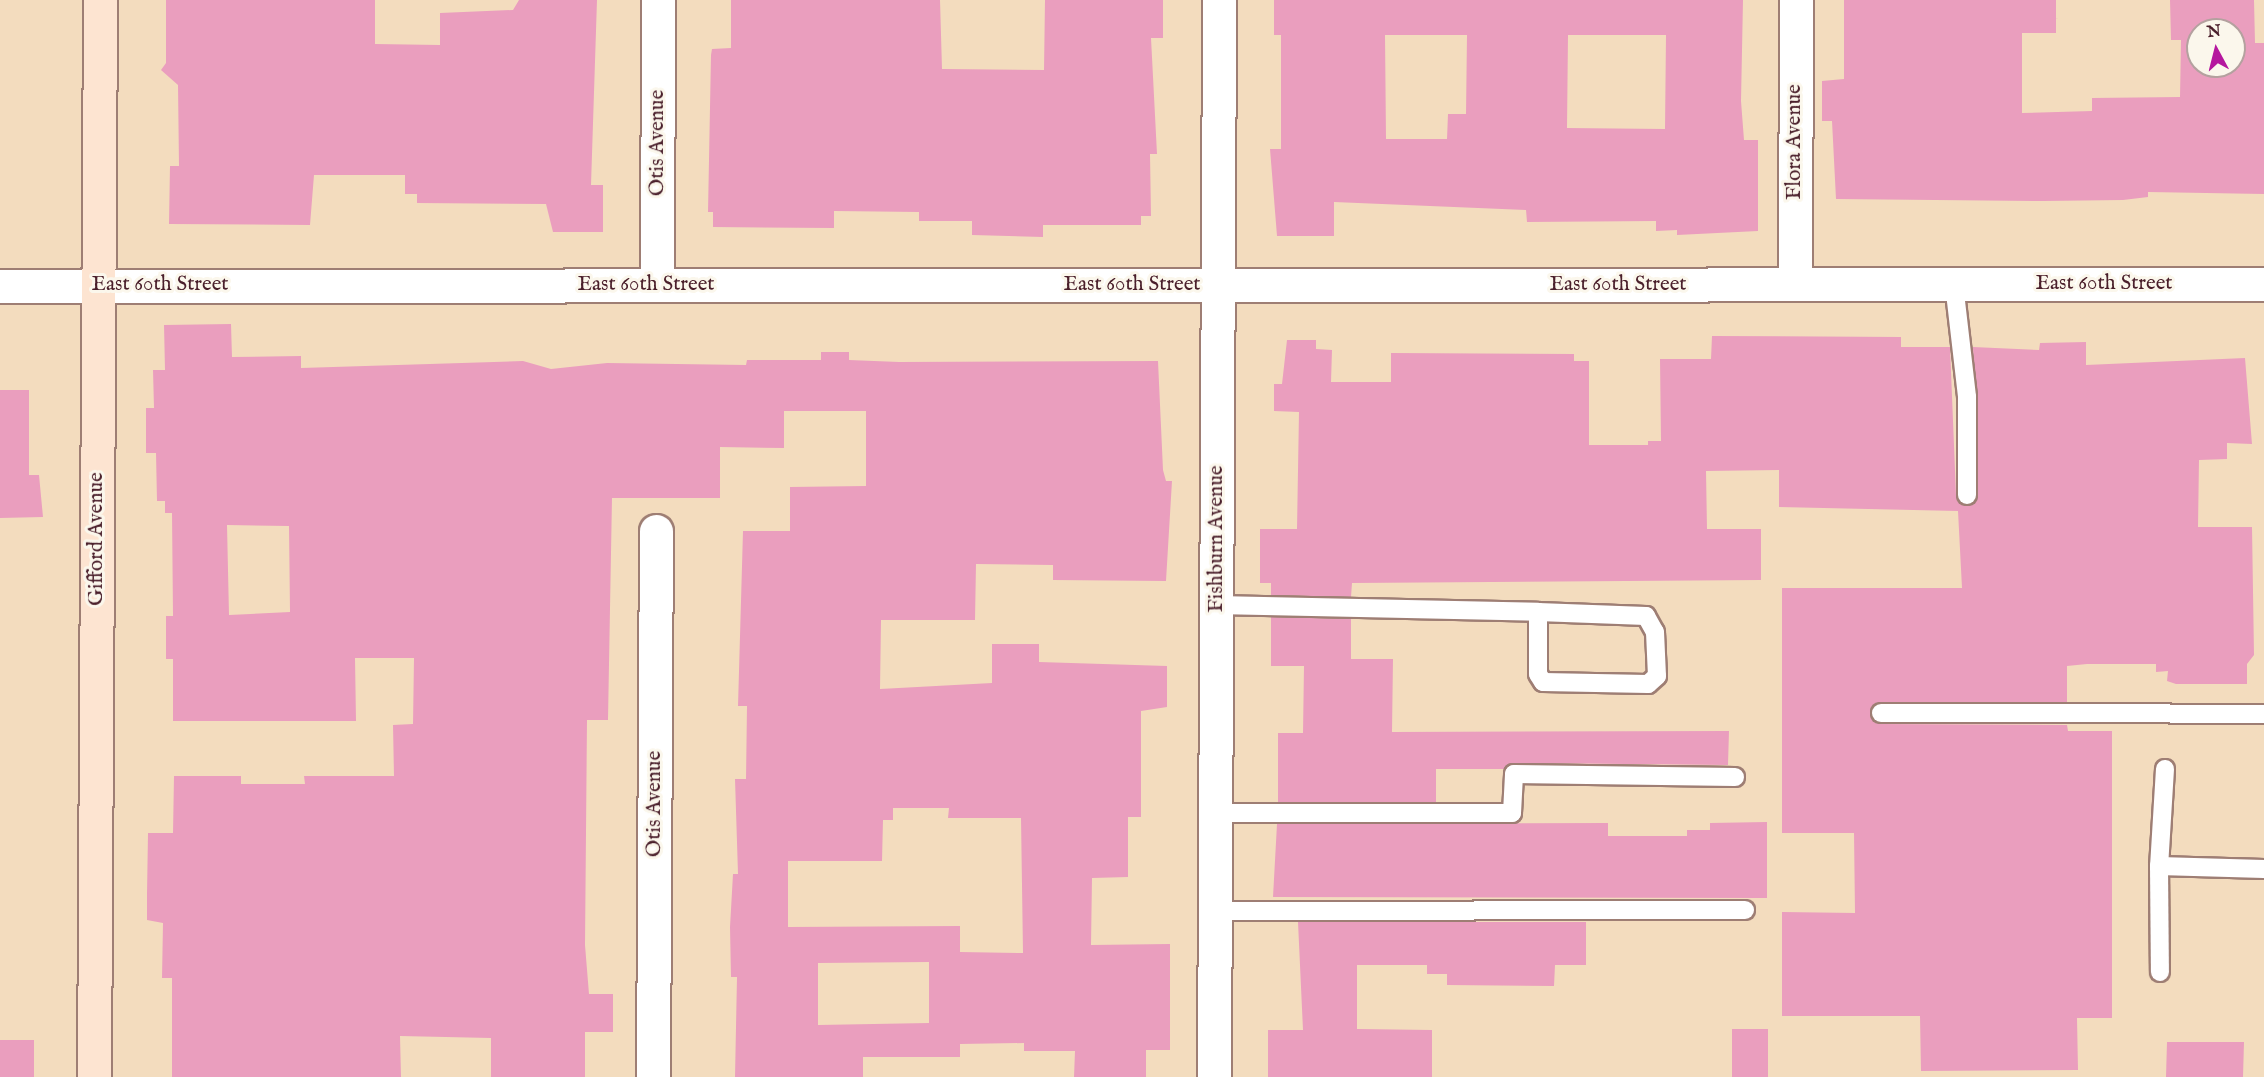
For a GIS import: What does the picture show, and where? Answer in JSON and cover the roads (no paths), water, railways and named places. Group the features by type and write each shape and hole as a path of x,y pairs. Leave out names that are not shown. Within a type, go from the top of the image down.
{"street":[{"name":"Gifford Avenue","path":"94,1077 100,0"},
{"name":"Otis Avenue","path":"657,285 658,0"},
{"name":"Fishburn Avenue","path":"1214,1077 1220,0"},
{"name":"Flora Avenue","path":"1795,284 1796,0"},
{"name":"East 60th Street","path":"0,285 2264,284"},
{"name":"Otis Avenue","path":"653,1077 656,531"}],"lane":[{"path":"1954,284 1967,397 1967,495"},
{"path":"1216,605 1538,612 1646,616 1655,632 1657,676 1648,684 1543,682 1538,674 1538,612"},
{"path":"1881,713 2264,714"},
{"path":"2160,972 2159,866 2164,769"},
{"path":"1215,813 1512,813 1514,774 1735,777"},
{"path":"2159,866 2264,870"},
{"path":"1215,910 1745,910"}]}
